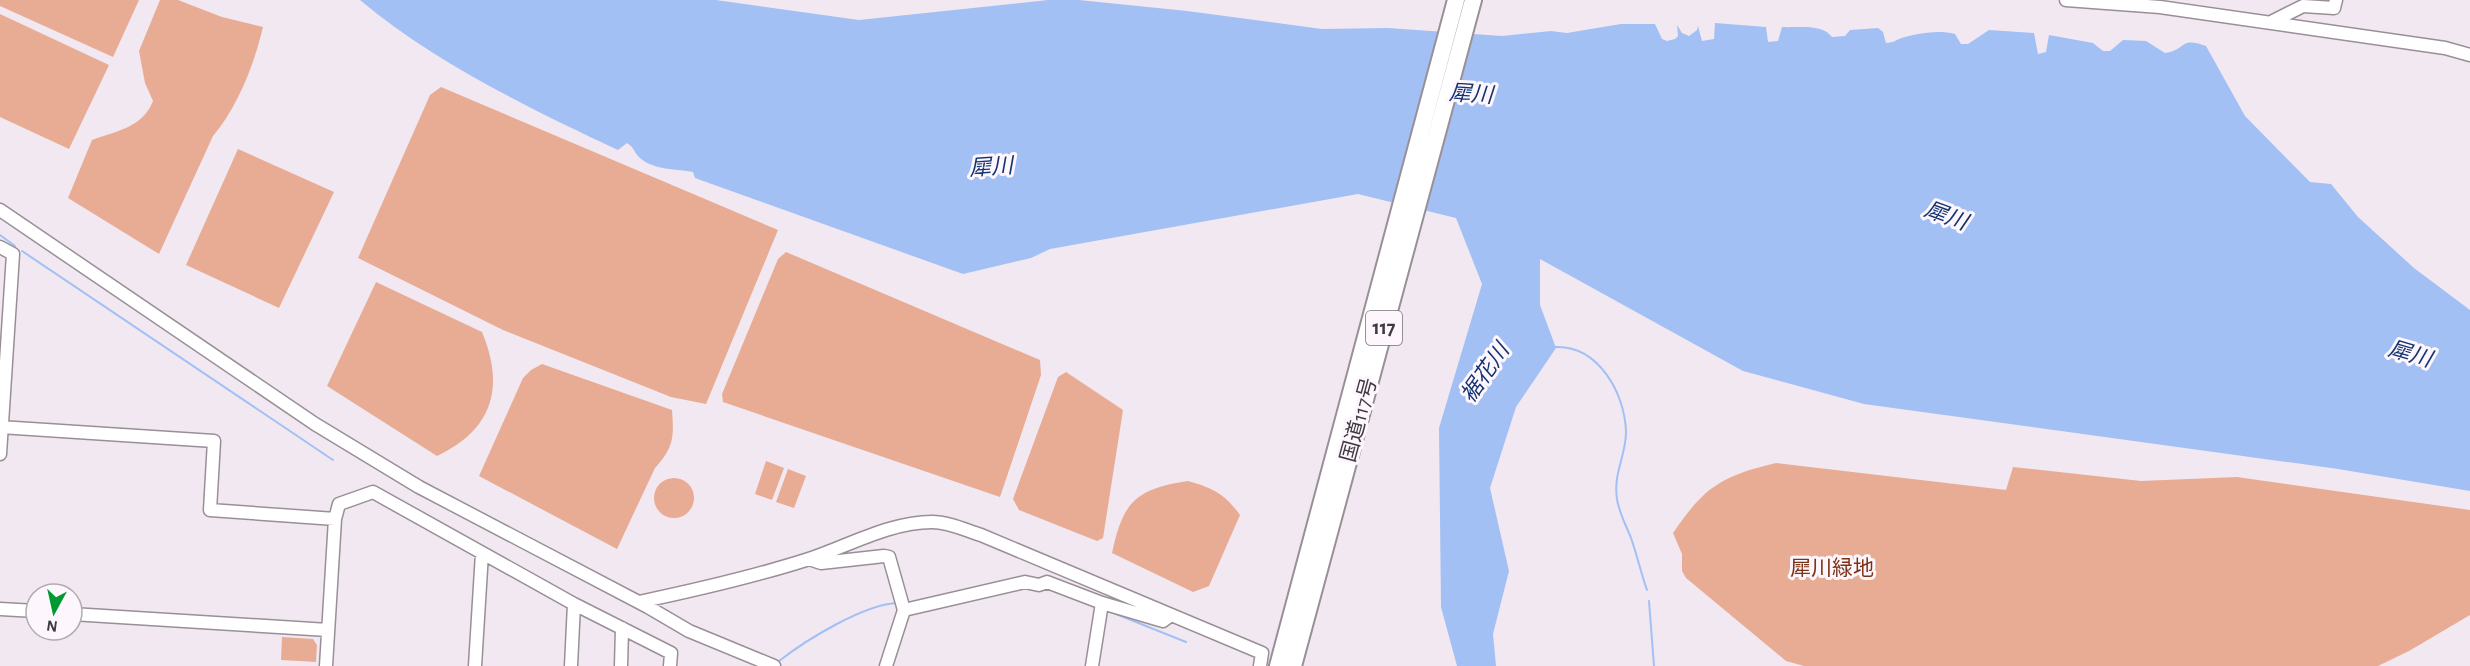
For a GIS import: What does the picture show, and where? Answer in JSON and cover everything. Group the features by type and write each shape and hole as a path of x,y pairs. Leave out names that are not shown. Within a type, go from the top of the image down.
{"highway":[{"name":"国道117号","path":"1287,660 1455,0"},
{"name":"国道117号","path":"1287,660 1473,0"}],"street":[{"path":"2066,0 2160,8 2271,22 2445,48 2470,55"},
{"path":"2271,22 2303,6 2334,8 2336,0"},
{"path":"2445,48 2470,45"},
{"path":"0,210 185,337 340,439 419,487 639,602 689,631 774,666"},
{"path":"0,247 13,254 0,454"},
{"path":"1,427 214,441 210,510 335,519"},
{"path":"326,666 335,519 339,504 372,492 574,604 671,653 670,666"},
{"path":"639,602 722,584 809,559 911,524 933,522 953,525 981,535 1262,653 1260,666"},
{"path":"475,666 482,553"},
{"path":"809,559 820,563 889,557 902,605 886,666"},
{"path":"902,605 1025,582 1043,583 1163,621 1171,615"},
{"path":"1093,666 1102,603"},
{"path":"571,666 574,604"},
{"path":"0,609 24,610"},
{"path":"84,615 328,630"},
{"path":"621,666 622,628"}],"green space":[{"path":"0,0 139,0 113,57 0,6"},
{"path":"160,0 178,0 222,17 263,27 244,84 230,112 213,136 159,254 68,198 92,140 128,127 149,110 153,101 145,83 139,51"},
{"path":"0,14 109,65 69,149 0,117"},
{"path":"441,87 778,230 706,404 671,397 503,330 358,258 430,95"},
{"path":"238,149 334,192 279,308 186,265"},
{"path":"786,252 1040,360 1041,375 1000,497 723,402 722,394 778,259"},
{"path":"376,282 482,332 493,371 493,389 489,405 482,420 471,433 437,456 327,386"},
{"path":"542,364 672,410 673,435 669,448 655,468 617,549 479,476 523,378"},
{"path":"1066,372 1123,410 1103,538 1097,541 1019,510 1013,499 1058,377"},
{"path":"766,461 784,468 772,500 755,494"},
{"name":"犀川緑地","path":"1776,463 2006,490 2013,467 2141,481 2237,477 2470,510 2470,615 2409,651 2378,666 1804,666 1786,661 1686,578 1682,571 1682,554 1673,533 1695,504 1716,485 1728,478"},
{"path":"788,469 806,476 794,508 776,502"},
{"path":"674,478 688,484 694,498 688,512 674,518 660,512 654,498 660,484"},
{"path":"1188,481 1218,493 1240,515 1209,586 1193,592 1112,553 1121,521 1134,501 1155,488"},
{"path":"282,637 313,639 317,645 316,662 281,660"}],"water":[{"path":"360,0 716,0 859,20 1048,0 1079,0 1187,11 1322,29 1388,28 1502,36 1551,31 1567,33 1621,24 1655,24 1662,39 1667,41 1678,36 1677,25 1682,33 1689,36 1697,30 1698,26 1702,41 1714,39 1715,23 1766,27 1768,42 1778,41 1782,27 1816,28 1832,37 1845,36 1850,30 1878,28 1883,32 1886,43 1930,32 1955,34 1961,44 1968,44 1989,30 2034,33 2038,54 2046,52 2049,35 2093,43 2103,51 2110,51 2123,40 2146,41 2165,53 2187,43 2197,43 2206,46 2245,116 2310,182 2331,184 2358,217 2414,268 2470,310 2470,491 2338,469 1864,404 1743,371 1540,259 1540,305 1556,348 1516,407 1490,488 1509,571 1493,634 1496,666 1457,666 1441,607 1439,428 1482,284 1456,218 1358,194 1050,249 1031,258 963,274 695,178 693,172 652,165 640,158 627,143 618,150 518,101 451,64 419,44"}],"waterway":[{"path":"0,235 15,246"},
{"path":"22,251 333,460"},
{"path":"1555,347 1570,348 1596,363 1606,374 1621,402 1626,432 1618,473 1617,499 1647,590"},
{"path":"532,574 551,584"},
{"path":"566,593 638,630"},
{"path":"1649,601 1654,666"},
{"path":"779,661 836,624 869,610 898,603"},
{"path":"1111,612 1186,642"}],"water label":[{"name":"犀川","path":"1471,94"},
{"name":"犀川","path":"991,167"},
{"name":"犀川","path":"1946,216"},
{"name":"犀川","path":"2410,354"},
{"name":"裾花川","path":"1485,373"}]}
